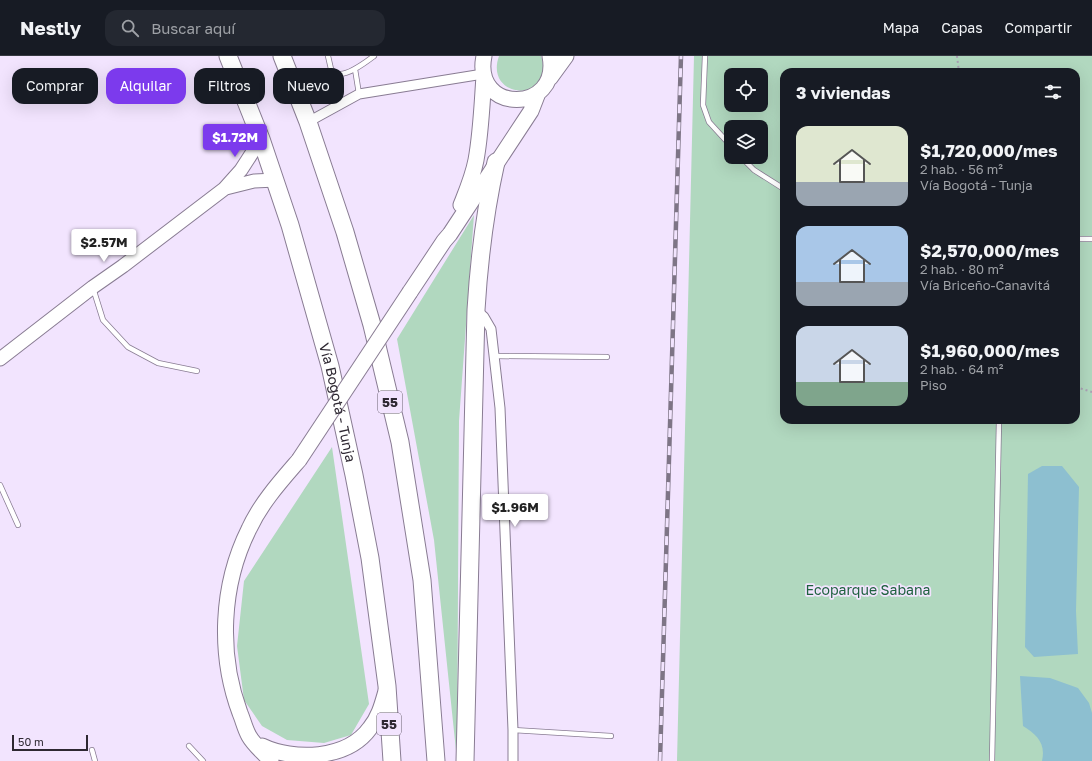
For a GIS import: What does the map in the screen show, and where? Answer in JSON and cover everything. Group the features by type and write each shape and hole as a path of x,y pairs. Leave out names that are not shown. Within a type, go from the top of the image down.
{"highway":[{"name":"Vía Bogotá - Tunja","path":"228,56 276,180 330,366 348,446 370,558 387,686 392,761"},
{"name":"55","path":"282,56 308,122 347,239 372,325 400,442 422,580 436,761"},
{"path":"465,761 476,310 482,236 496,162"}],"main road":[{"path":"548,80 551,64 550,56"},
{"path":"271,761 249,736 234,696 226,654 226,611 234,569 248,529 270,493 299,460 530,112 538,93 566,56"},
{"path":"483,65 490,88 500,96 513,100 527,99 538,93"},
{"path":"444,241 444,231 459,209 470,183 476,162 480,134 483,65"},
{"path":"0,359 224,188 248,160 261,139"},
{"path":"224,188 254,181 276,180"},
{"path":"249,736 266,750 288,758 311,760 333,756 353,745 370,729 382,709 387,686"}],"street":[{"path":"308,122 359,94 483,65"},
{"path":"476,310 484,317 491,329 500,408 513,761"}],"lane":[{"path":"328,56 331,69 336,74 342,74 355,68 374,56"},
{"path":"705,56 703,105 709,122 724,138"},
{"path":"355,68 359,94"},
{"path":"748,164 754,170 780,186"},
{"path":"1080,239 1092,239"},
{"path":"93,287 103,320 128,347 158,363 197,371"},
{"path":"494,356 607,357"},
{"path":"992,761 1000,424"},
{"path":"0,485 18,525"},
{"path":"513,730 611,736"},
{"path":"189,746 203,761"},
{"path":"92,750 95,761"}],"path":[{"path":"957,56 958,68"},
{"path":"1080,388 1092,392"}],"green space":[{"path":"499,56 541,56 543,60 543,68 540,79 534,87 525,90 515,90 507,86 500,79 497,69"},
{"name":"Ecoparque Sabana","path":"694,56 1092,56 1092,761 677,761"},
{"path":"474,215 459,421 457,760 434,540 397,339"},
{"path":"332,447 369,704 351,735 324,743 287,740 262,726 244,700 237,646 244,581"}],"water":[{"path":"1042,466 1062,466 1079,487 1076,611 1078,654 1034,657 1025,647 1028,474"},
{"path":"1020,676 1050,678 1078,688 1089,703 1092,713 1092,761 1042,761 1043,749 1039,740 1023,726"}],"railway":[{"path":"660,761 681,56"}]}
